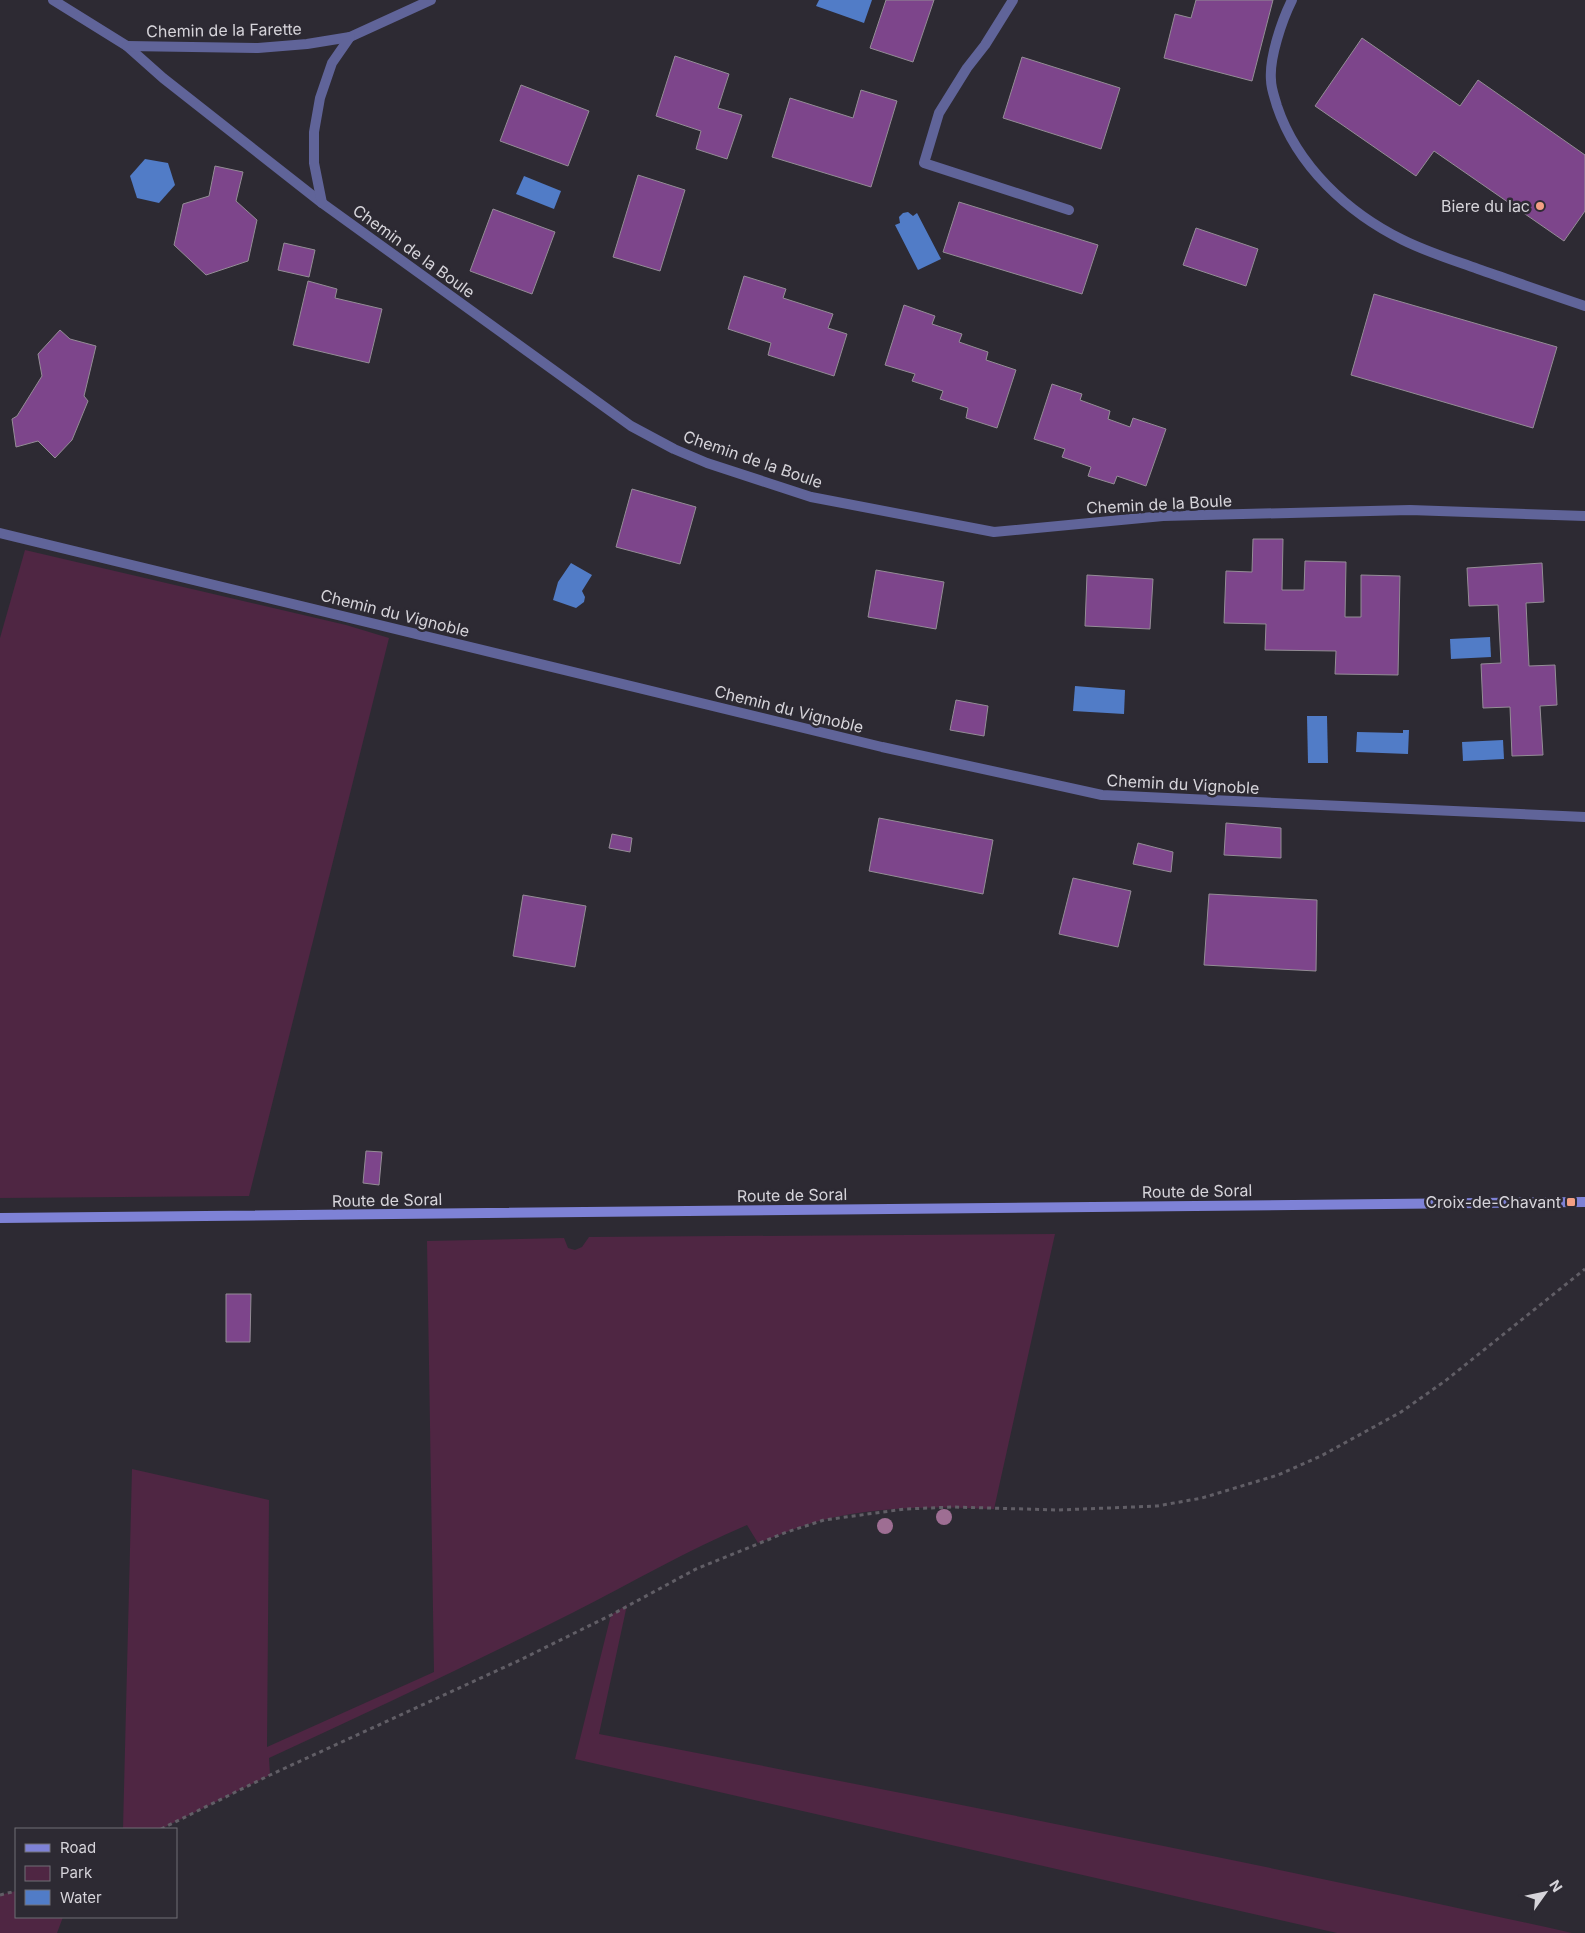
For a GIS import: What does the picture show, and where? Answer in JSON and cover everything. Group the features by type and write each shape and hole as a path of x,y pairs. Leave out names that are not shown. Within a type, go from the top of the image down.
{"street":[{"name":"Chemin de la Boule","path":"53,0 127,46 163,78 322,203 632,426 674,449 707,463 811,497 994,532 1163,516 1410,510 1585,516"},
{"name":"Chemin de la Farette","path":"127,46 258,48 350,38 431,0"},
{"path":"1013,0 939,114 924,162 1070,210"},
{"path":"1292,0 1278,41 1270,80 1279,111 1295,146 1324,181 1348,204 1373,223 1404,241 1440,256 1585,306"},
{"name":"Chemin de la Farette","path":"322,203 314,163 314,132 320,98 332,63 350,38"},
{"name":"Chemin du Vignoble","path":"0,533 882,747 1102,795 1585,817"},
{"name":"Route de Soral","path":"0,1218 1585,1202"}],"path":[{"path":"163,1828 270,1775 520,1660 611,1615 696,1569 787,1532 824,1520 905,1508 953,1507 1059,1510 1157,1506 1202,1498 1278,1474 1321,1456 1401,1412 1445,1381 1585,1269"},
{"path":"0,1895 15,1891"}],"green space":[{"path":"25,550 346,625 389,638 249,1196 0,1198 0,638"},
{"path":"1055,1234 994,1509 930,1507 843,1515 814,1522 758,1543 747,1525 681,1556 498,1650 269,1758 270,1775 163,1828 123,1828 132,1469 269,1500 267,1747 434,1672 427,1241 564,1238 568,1248 575,1250 582,1247 589,1237"},
{"path":"627,1605 599,1734 1086,1830 1572,1933 1337,1933 575,1759 611,1615"},
{"path":"15,1891 15,1918 63,1918 57,1933 0,1933 0,1895"}],"water":[{"path":"819,0 872,0 864,23 816,6"},
{"path":"145,159 168,163 175,185 159,203 137,198 130,176"},
{"path":"524,176 561,191 554,209 516,194"},
{"path":"908,212 913,216 917,213 941,259 918,270 895,225 900,223 899,217 903,213"},
{"path":"571,563 592,575 582,591 585,597 584,602 576,608 553,600 558,582"},
{"path":"1490,637 1491,657 1451,659 1450,639"},
{"path":"1075,686 1125,690 1124,714 1073,711"},
{"path":"1307,716 1327,716 1328,763 1308,763"},
{"path":"1403,730 1409,730 1408,754 1356,752 1357,732 1403,733"},
{"path":"1503,740 1504,759 1463,761 1462,742"}],"building":[{"path":"886,0 934,0 913,62 870,48"},
{"path":"1196,0 1273,0 1252,81 1164,58 1175,14 1191,18"},
{"path":"1362,38 1460,106 1478,80 1585,155 1585,211 1564,241 1434,151 1416,176 1315,106"},
{"path":"675,56 729,74 718,108 742,115 727,159 696,149 701,131 656,116"},
{"path":"1022,57 1120,88 1101,149 1003,118"},
{"path":"521,85 589,111 568,166 500,141"},
{"path":"861,90 897,101 871,187 772,157 790,98 853,118"},
{"path":"215,166 243,172 236,201 257,220 248,261 206,275 174,245 183,204 209,196"},
{"path":"638,175 685,190 660,271 613,257"},
{"path":"959,202 1098,245 1082,294 943,252"},
{"path":"493,209 555,232 532,294 470,271"},
{"path":"1196,228 1258,249 1246,286 1183,265"},
{"path":"284,243 315,250 309,277 278,270"},
{"path":"744,276 786,289 783,298 833,314 828,328 847,334 834,376 768,355 771,343 728,329"},
{"path":"308,281 337,289 335,298 382,309 369,363 293,345"},
{"path":"1374,294 1557,347 1533,428 1351,375"},
{"path":"904,305 935,316 932,324 962,334 959,342 988,352 986,360 1016,370 997,428 966,418 968,408 940,399 943,391 912,381 915,374 885,365"},
{"path":"60,330 70,339 96,346 84,396 88,401 72,440 55,458 38,441 16,447 12,419 17,416 42,376 38,354"},
{"path":"1052,384 1082,394 1080,400 1110,411 1108,419 1130,427 1133,418 1166,429 1146,486 1117,476 1114,484 1088,476 1091,467 1062,457 1065,449 1034,439"},
{"path":"632,489 696,507 680,564 616,547"},
{"path":"1253,539 1283,539 1282,590 1304,590 1305,561 1346,562 1345,617 1361,617 1361,575 1400,576 1398,675 1335,674 1336,651 1265,650 1266,624 1224,623 1226,571 1252,572"},
{"path":"1542,563 1544,602 1526,603 1529,666 1555,665 1557,705 1540,706 1543,755 1512,756 1510,707 1483,708 1481,664 1501,663 1498,605 1469,606 1467,568"},
{"path":"876,570 944,582 936,629 868,617"},
{"path":"1087,575 1153,579 1150,629 1085,626"},
{"path":"956,700 988,706 984,736 950,730"},
{"path":"879,818 993,840 983,894 869,871"},
{"path":"1226,823 1281,828 1281,858 1224,855"},
{"path":"612,834 632,838 630,852 609,848"},
{"path":"1138,843 1173,852 1171,872 1133,864"},
{"path":"1073,878 1131,891 1118,947 1059,934"},
{"path":"1209,894 1317,900 1316,971 1204,965"},
{"path":"523,895 586,906 575,967 513,956"},
{"path":"366,1151 382,1152 379,1185 363,1183"},
{"path":"226,1294 251,1294 250,1342 226,1342"}],"place":[{"name":"Biere du lac","path":"1540,206"},
{"name":"Croix-de-Chavant","path":"1571,1202"}]}
